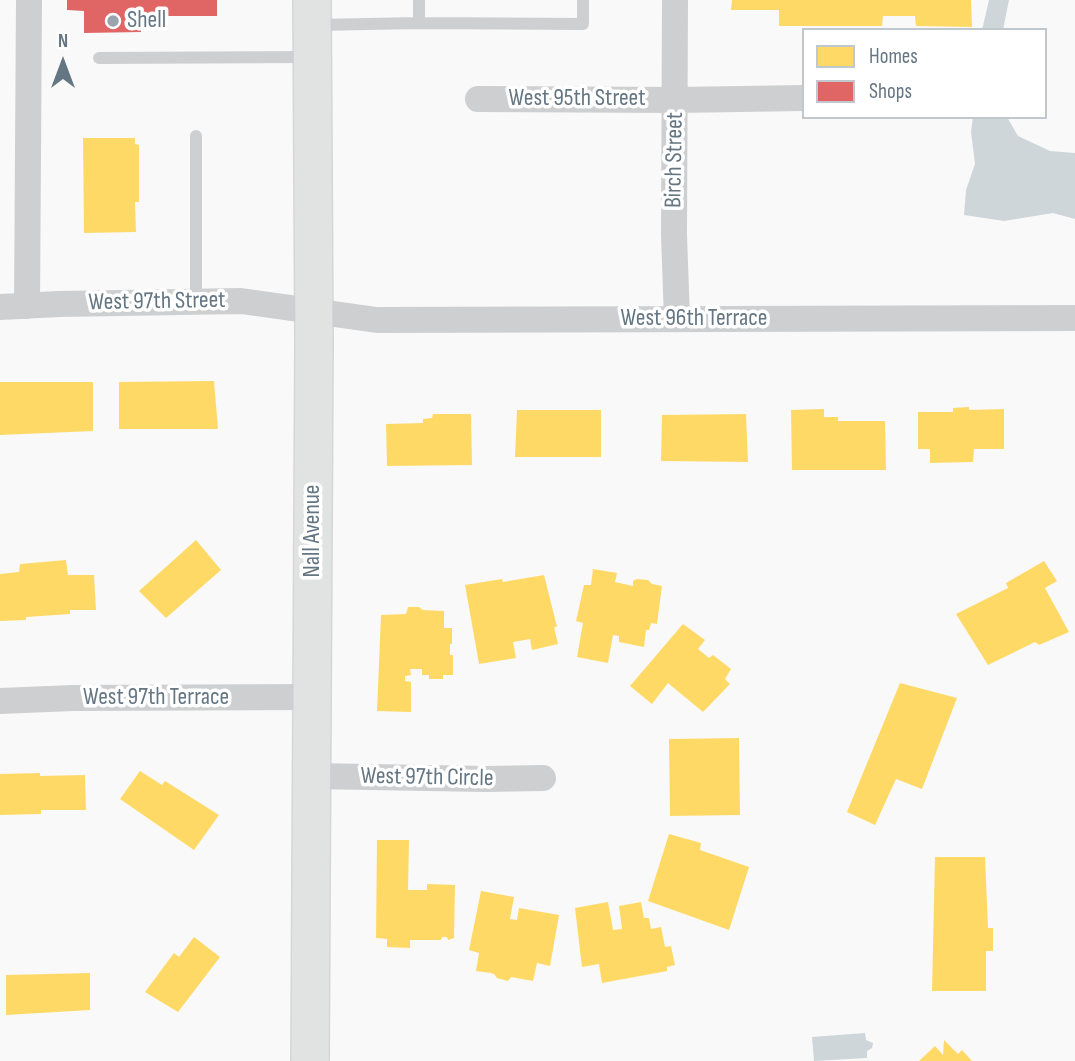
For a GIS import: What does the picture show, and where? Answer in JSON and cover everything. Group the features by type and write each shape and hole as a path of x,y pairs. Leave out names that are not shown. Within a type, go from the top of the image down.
{"main road":[{"name":"Nall Avenue","path":"310,1061 314,310 312,27"}],"street":[{"path":"27,306 29,0"},
{"name":"Birch Street","path":"676,0 674,234 677,319"},
{"name":"West 95th Street","path":"478,99 802,98"},
{"name":"West 97th Street","path":"0,307 241,301 314,310"},
{"name":"West 96th Terrace","path":"314,310 377,320 1075,318"},
{"name":"West 97th Terrace","path":"0,701 312,697"},
{"name":"West 97th Circle","path":"311,776 543,778"}],"lane":[{"path":"419,0 419,23"},
{"path":"99,58 312,27 419,23 583,24 583,0"},
{"path":"196,136 196,301"}],"shaded area":[{"path":"989,0 1009,0 1003,28 982,28"},
{"path":"973,119 1008,119 1018,136 1050,151 1075,153 1075,219 1053,213 1004,221 964,215 966,190 975,164 971,132"},
{"path":"865,1033 866,1040 873,1043 872,1048 867,1051 867,1058 814,1061 812,1037"}],"building: Homes":[{"path":"732,0 971,0 972,27 916,26 915,16 883,16 882,26 779,26 779,10 731,10"},
{"path":"83,138 135,138 135,144 139,145 136,232 84,233"},
{"path":"214,381 218,429 119,429 119,382"},
{"path":"0,382 93,382 93,431 0,435"},
{"path":"969,407 969,410 1004,409 1004,449 974,449 973,462 930,463 930,449 918,449 918,412 953,412 953,408"},
{"path":"824,409 824,417 838,417 838,421 885,421 886,470 792,470 791,410"},
{"path":"517,410 601,410 601,457 515,457"},
{"path":"433,414 471,414 472,465 387,466 386,424 423,423 423,419 432,418"},
{"path":"746,414 748,462 661,461 662,415"},
{"path":"196,540 221,570 166,618 139,591"},
{"path":"66,560 68,575 94,575 96,610 70,610 70,614 0,621 0,574 19,572 20,564"},
{"path":"1044,561 1057,581 1045,588 1069,632 1039,645 1035,642 988,665 956,614 1008,588 1006,583"},
{"path":"593,569 617,573 615,582 633,586 633,581 637,579 662,586 657,624 651,623 649,630 646,630 644,647 619,642 619,636 613,635 608,663 577,657 583,623 576,621 584,585 591,585"},
{"path":"544,575 557,627 554,627 558,644 532,650 530,639 513,642 516,658 479,664 465,585"},
{"path":"408,607 444,611 444,628 452,628 450,655 453,655 453,675 443,675 443,679 429,679 429,675 422,675 422,669 410,669 411,675 405,676 405,681 411,682 411,712 377,711 381,615 406,614"},
{"path":"683,624 705,640 698,649 709,658 713,655 731,669 725,679 730,684 703,712 668,683 652,704 630,686"},
{"path":"900,683 957,698 922,789 896,779 875,825 847,812"},
{"path":"739,738 740,815 670,816 669,739"},
{"path":"140,771 162,785 165,781 219,815 194,850 120,799"},
{"path":"40,773 40,776 85,775 86,810 41,810 41,814 0,815 0,774"},
{"path":"669,834 701,843 700,850 749,867 729,930 648,901"},
{"path":"377,840 409,840 408,890 427,890 427,884 455,885 454,938 410,940 410,948 387,947 387,939 376,938"},
{"path":"935,857 985,857 988,928 993,928 993,951 986,951 986,991 932,991"},
{"path":"481,891 514,897 510,919 517,920 519,908 559,915 550,966 537,963 533,981 511,977 508,981 491,973 476,971 479,953 469,950"},
{"path":"608,902 613,930 622,929 619,906 641,902 644,918 649,918 651,929 661,927 665,947 671,946 675,965 667,967 667,971 602,983 599,964 582,967 575,908"},
{"path":"194,937 220,957 178,1012 145,992 174,953 179,957"},
{"path":"90,973 90,1010 6,1015 6,975"},
{"path":"944,1040 958,1054 962,1050 972,1061 919,1061 935,1046 943,1055"}],"building: Shops":[{"name":"Shell","path":"67,0 217,0 217,16 141,16 141,32 84,33 84,11 67,10"}],"place":[{"name":"Shell","path":"113,21"}]}
